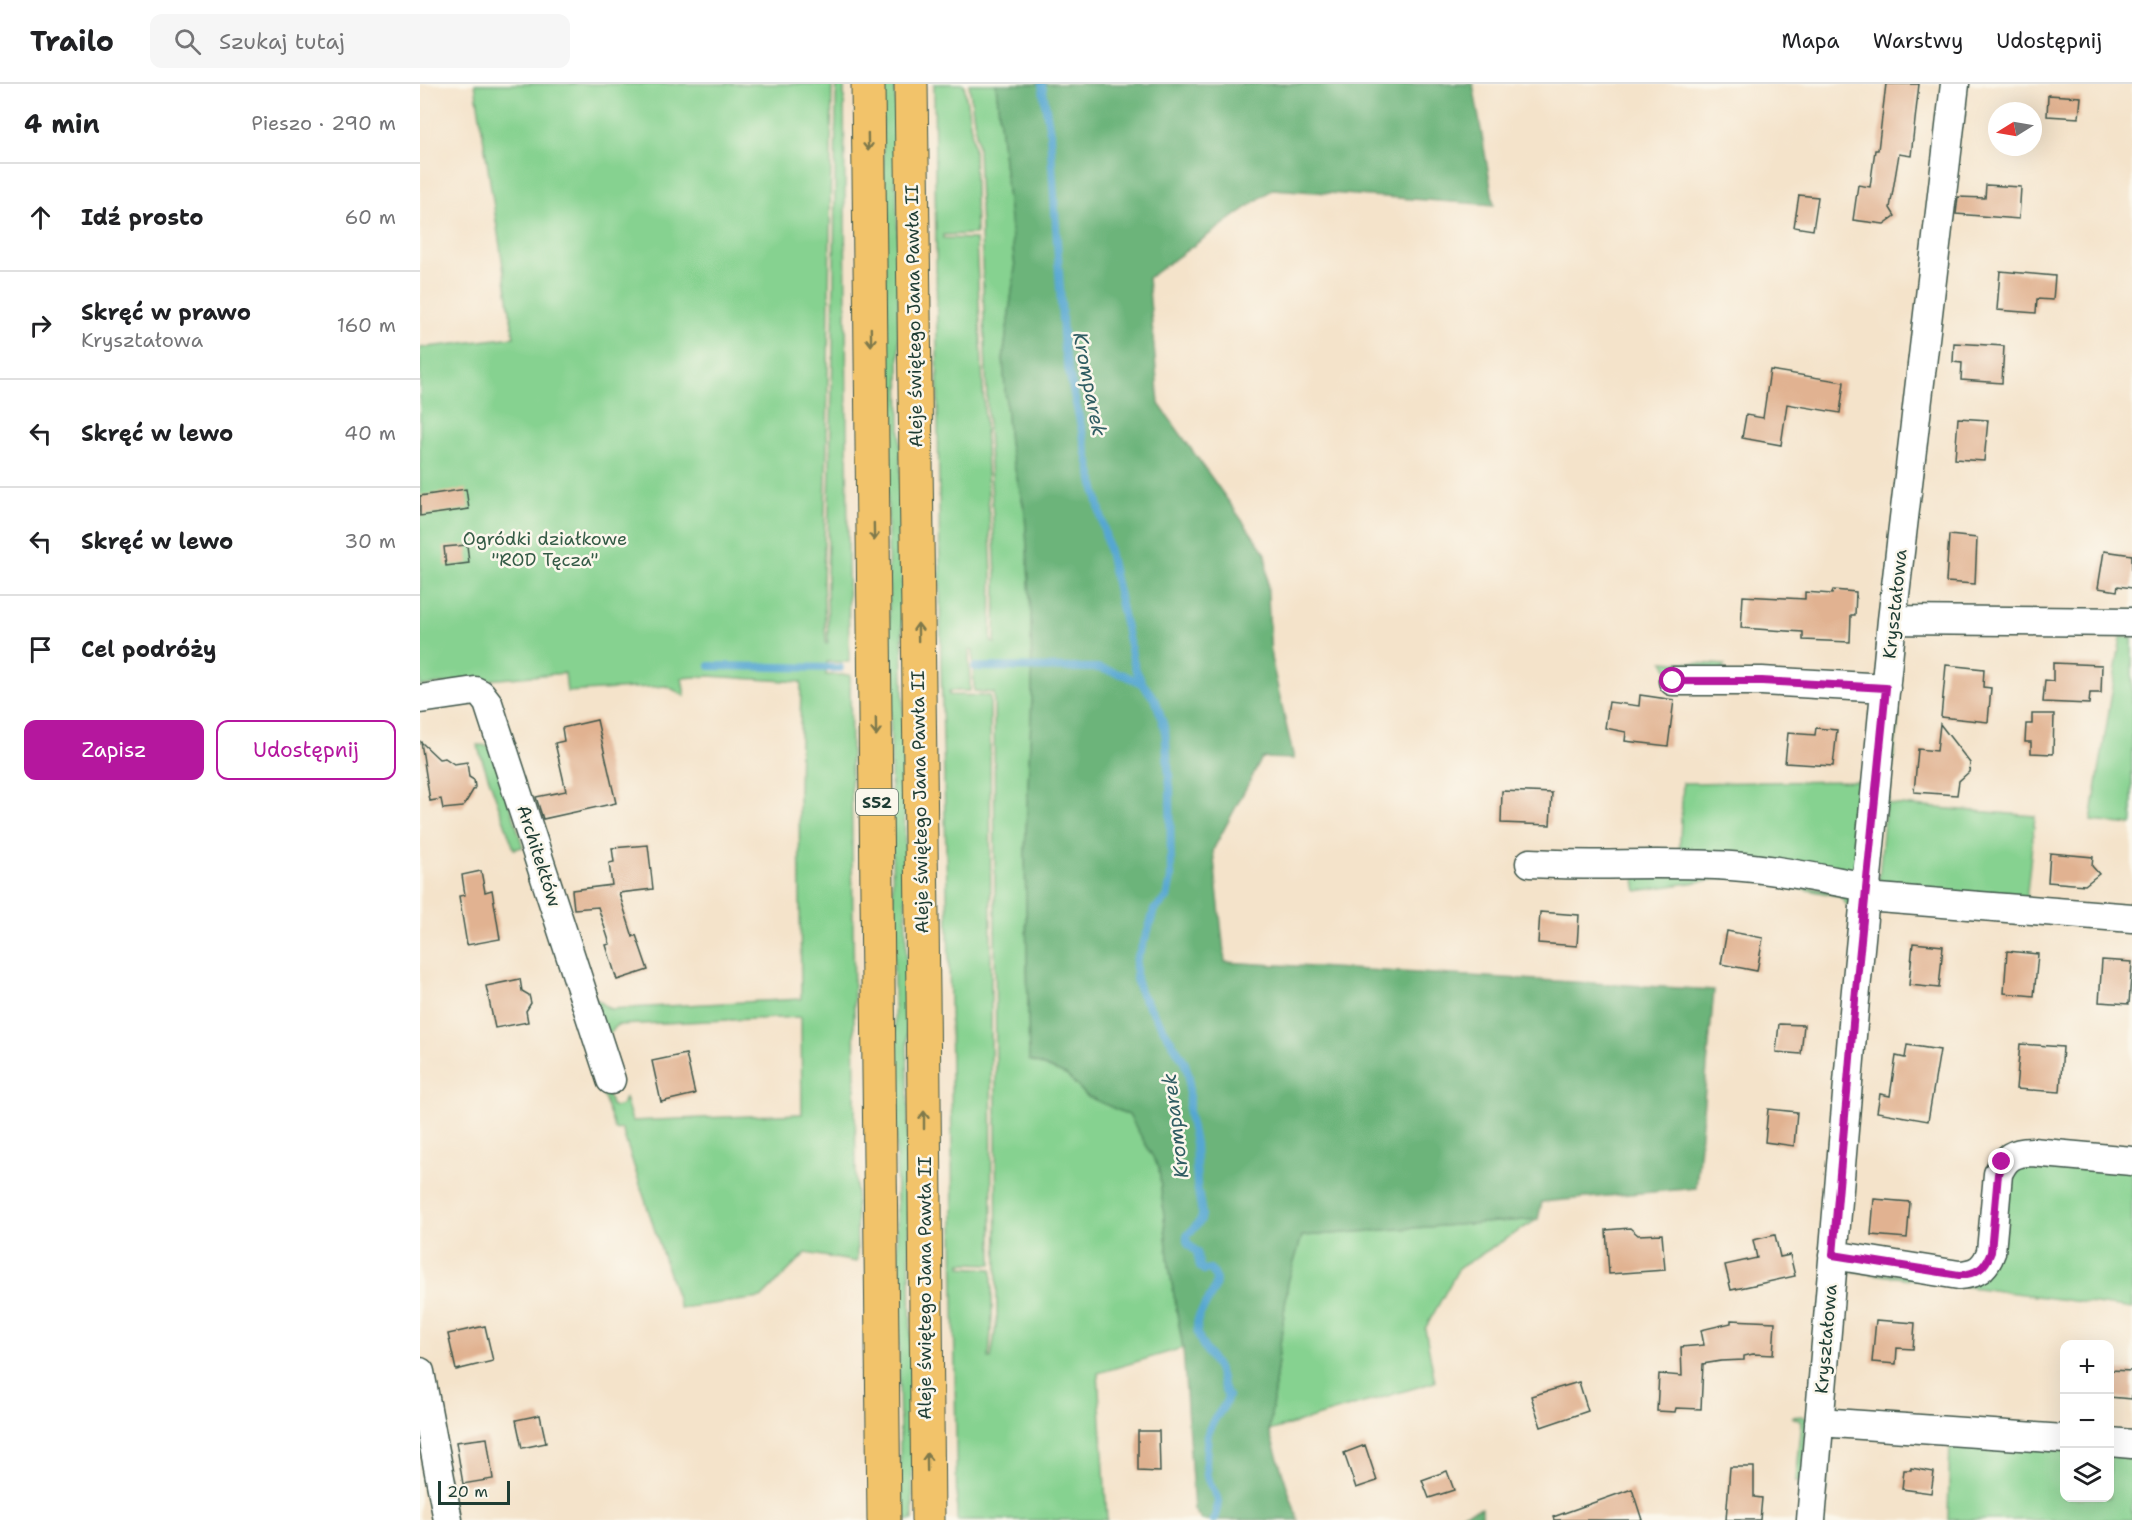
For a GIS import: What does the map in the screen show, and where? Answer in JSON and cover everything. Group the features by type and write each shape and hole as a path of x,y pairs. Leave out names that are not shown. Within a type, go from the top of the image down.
{"highway":[{"name":"S52","path":"868,84 884,1520"},
{"name":"Aleje świętego Jana Pawła II","path":"911,84 928,1520"}],"street":[{"name":"Kryształowa","path":"1811,1520 1855,1000 1886,688 1955,84"},
{"path":"1893,620 2132,622"},
{"path":"1673,681 1762,681 1886,688"},
{"name":"Architektów","path":"420,699 475,691 482,694 488,703 611,1080"},
{"path":"1530,863 1587,866 1729,865 1759,868 1867,892 2132,918"},
{"path":"1833,1255 1959,1275 1974,1274 1988,1262 1991,1252 1998,1174 2002,1162 2011,1155 2032,1152 2132,1161"},
{"path":"420,1372 448,1520"},
{"path":"1819,1422 2060,1439"},
{"path":"2114,1442 2132,1444"}],"green space":[{"name":"Ogródki działkowe \"ROD Tęcza\"","path":"475,84 832,84 823,581 826,644 828,643 827,580 836,98 837,84 844,84 849,662 827,662 826,675 850,675 857,1262 806,1253 761,1298 680,1308 622,1129 615,1130 597,1077 603,1077 611,1105 615,1107 622,1105 625,1098 632,1121 802,1114 801,1017 617,1025 606,1039 591,995 610,1009 801,999 799,792 801,682 709,676 682,678 685,696 667,686 567,692 565,673 420,686 420,348 514,337"},
{"path":"882,84 895,84 913,1520 901,1520"},
{"path":"934,84 964,84 974,148 976,234 943,235 943,238 976,239 992,574 991,642 995,643 996,574 988,428 978,148 969,84 996,84 1015,268 1003,360 1009,444 1025,512 1031,616 1032,696 1025,853 1029,1060 1066,1075 1087,1096 1129,1115 1159,1167 1169,1266 1183,1348 1098,1373 1107,1520 957,1520 950,1002 941,664","holes":["973,650 974,691 994,693 997,1319 991,1359 989,1358 992,1269 961,1267 961,1263 992,1264 990,696 949,695 949,691 970,691 969,651"]},
{"path":"996,84 1473,84 1494,205 1273,189 1148,278 1159,404 1266,554 1271,658 1294,759 1262,758 1213,850 1225,962 1714,990 1696,1188 1542,1202 1538,1219 1302,1236 1288,1282 1269,1431 1298,1520 1202,1520 1194,1510 1183,1348 1169,1266 1159,1168 1129,1115 1087,1096 1066,1075 1029,1060 1025,853 1032,696 1031,616 1025,512 1009,444 1003,360 1015,268"},
{"path":"2121,637 2132,637 2132,825 2091,821"},
{"path":"1663,661 1725,665 1722,673 1668,670"},
{"path":"1899,714 1888,804 2035,816 2026,901 1878,890 1893,719"},
{"path":"477,745 492,746 523,847 514,849"},
{"path":"1862,774 1867,774 1859,876 1679,858 1683,783 1861,781"},
{"path":"1728,871 1848,895 1852,901 1851,909 1839,896 1737,876 1637,891 1634,873"},
{"path":"2013,1162 2132,1170 2132,1309 1844,1270 1972,1280"},
{"path":"1538,1219 1459,1268 1425,1329 1435,1382 1269,1431 1288,1282 1302,1236"},
{"path":"1802,1416 1808,1419 1803,1480 1796,1482 1802,1421 1791,1417"},
{"path":"1863,1428 2060,1443 2060,1502 2114,1502 2114,1447 2132,1448 2132,1520 1948,1520 1950,1440 1843,1432 1830,1442 1825,1506 1822,1501 1828,1439 1839,1431"},
{"path":"1482,1507 1482,1520 1445,1520"}],"building":[{"path":"1886,84 1919,84 1911,156 1899,154 1890,208 1895,216 1884,224 1853,220 1858,185 1870,187 1875,150 1878,150"},
{"path":"2048,95 2081,97 2079,118 2047,116"},
{"path":"1986,185 2021,187 2019,219 1956,214 1958,197 1985,198"},
{"path":"1799,195 1818,197 1813,230 1794,227"},
{"path":"2000,271 2055,276 2053,300 2037,299 2036,313 1997,310"},
{"path":"1954,343 2004,346 2002,383 1961,380 1962,363 1953,362"},
{"path":"1770,370 1844,382 1840,413 1787,404 1781,445 1742,438 1746,415 1763,418"},
{"path":"1958,418 1988,420 1984,461 1955,459"},
{"path":"466,489 469,509 420,516 420,496"},
{"path":"1949,535 1977,538 1975,584 1946,582"},
{"path":"467,545 469,563 446,566 444,547"},
{"path":"2104,551 2132,555 2132,588 2118,586 2117,591 2098,588"},
{"path":"1833,590 1856,592 1855,615 1851,615 1850,642 1803,640 1803,632 1741,628 1743,596 1805,599 1805,592 1832,594"},
{"path":"2053,663 2102,665 2101,693 2090,693 2089,704 2043,702 2045,680 2053,681"},
{"path":"1946,665 1984,669 1983,687 1991,688 1988,722 1941,717"},
{"path":"1640,695 1674,700 1668,746 1625,741 1626,732 1605,728 1609,702 1639,706"},
{"path":"2032,714 2054,714 2053,754 2031,753 2031,742 2025,742 2026,724 2032,724"},
{"path":"597,720 616,803 543,819 536,797 566,791 555,743 564,741 562,728"},
{"path":"1940,724 1970,763 1969,772 1959,781 1957,795 1914,792 1918,749 1937,751"},
{"path":"1816,728 1837,730 1833,766 1785,763 1788,733 1815,735"},
{"path":"421,742 439,759 445,758 454,764 467,762 469,777 474,780 475,787 463,807 443,809 441,799 430,801"},
{"path":"1502,791 1552,793 1550,825 1501,823"},
{"path":"648,845 653,889 619,893 633,937 636,935 648,970 617,980 606,945 610,944 598,907 574,909 572,890 612,885 609,863 614,862 612,848"},
{"path":"2050,853 2093,857 2092,866 2099,874 2085,885 2048,882"},
{"path":"481,871 485,892 492,890 500,939 467,945 459,896 465,895 462,875"},
{"path":"1540,912 1579,915 1577,946 1538,943"},
{"path":"1727,931 1763,938 1757,971 1721,964"},
{"path":"1913,943 1943,946 1939,988 1909,985"},
{"path":"2007,951 2038,954 2034,996 2004,993"},
{"path":"2102,960 2132,962 2129,1004 2099,1002"},
{"path":"520,979 522,991 529,995 531,1003 526,1011 528,1022 495,1028 486,986"},
{"path":"1779,1024 1804,1025 1801,1054 1776,1052"},
{"path":"2020,1044 2063,1047 2060,1092 2016,1089"},
{"path":"1907,1045 1940,1050 1928,1121 1877,1112 1880,1094 1890,1096 1896,1056 1905,1058"},
{"path":"686,1054 695,1094 661,1102 652,1061"},
{"path":"1768,1109 1797,1112 1794,1146 1765,1142"},
{"path":"1874,1199 1910,1202 1907,1238 1871,1235"},
{"path":"1630,1228 1638,1235 1662,1234 1665,1270 1609,1274 1606,1230"},
{"path":"1775,1235 1780,1257 1790,1255 1795,1276 1731,1290 1725,1265 1757,1258 1753,1240"},
{"path":"1731,1320 1775,1322 1773,1355 1753,1354 1744,1356 1744,1360 1703,1364 1701,1409 1676,1408 1675,1412 1657,1411 1659,1374 1682,1376 1681,1347 1704,1345 1701,1330 1731,1323"},
{"path":"1876,1320 1915,1323 1913,1349 1897,1348 1896,1364 1872,1362"},
{"path":"485,1326 493,1361 456,1370 448,1334"},
{"path":"2114,1370 2132,1371 2132,1399 2114,1397"},
{"path":"1579,1382 1588,1411 1541,1427 1531,1396"},
{"path":"540,1415 546,1443 522,1448 516,1420"},
{"path":"1138,1431 1159,1431 1160,1472 1138,1471"},
{"path":"487,1438 493,1479 463,1484 456,1442"},
{"path":"1365,1445 1377,1481 1356,1488 1344,1453"},
{"path":"1730,1467 1754,1467 1754,1497 1762,1498 1760,1520 1726,1520"},
{"path":"1911,1468 1934,1472 1931,1493 1902,1489 1904,1470 1911,1470"},
{"path":"1447,1471 1454,1490 1429,1498 1422,1480"},
{"path":"1632,1489 1642,1520 1554,1520 1553,1517"}],"waterway":[{"name":"Kromparek","path":"1042,84 1050,133 1064,350 1135,668 1143,684 1156,701 1165,730 1170,788 1171,878 1167,898 1154,910 1136,961 1136,979 1141,994 1184,1061 1189,1076 1189,1115 1195,1143 1197,1185 1202,1214 1201,1220 1187,1236 1187,1241 1197,1252 1200,1267 1204,1270 1210,1269 1216,1281 1215,1288 1200,1313 1197,1327 1201,1343 1218,1369 1228,1396 1208,1433 1207,1475 1218,1502 1214,1520"},
{"name":"Kromparek","path":"710,666 840,668"},
{"name":"Kromparek","path":"975,667 1098,668 1124,675 1143,684"}],"route":[{"path":"1673,681 1762,681 1886,688 1855,1000 1833,1255 1959,1275 1974,1274 1988,1262 1991,1252 1998,1174 2002,1162"}]}
